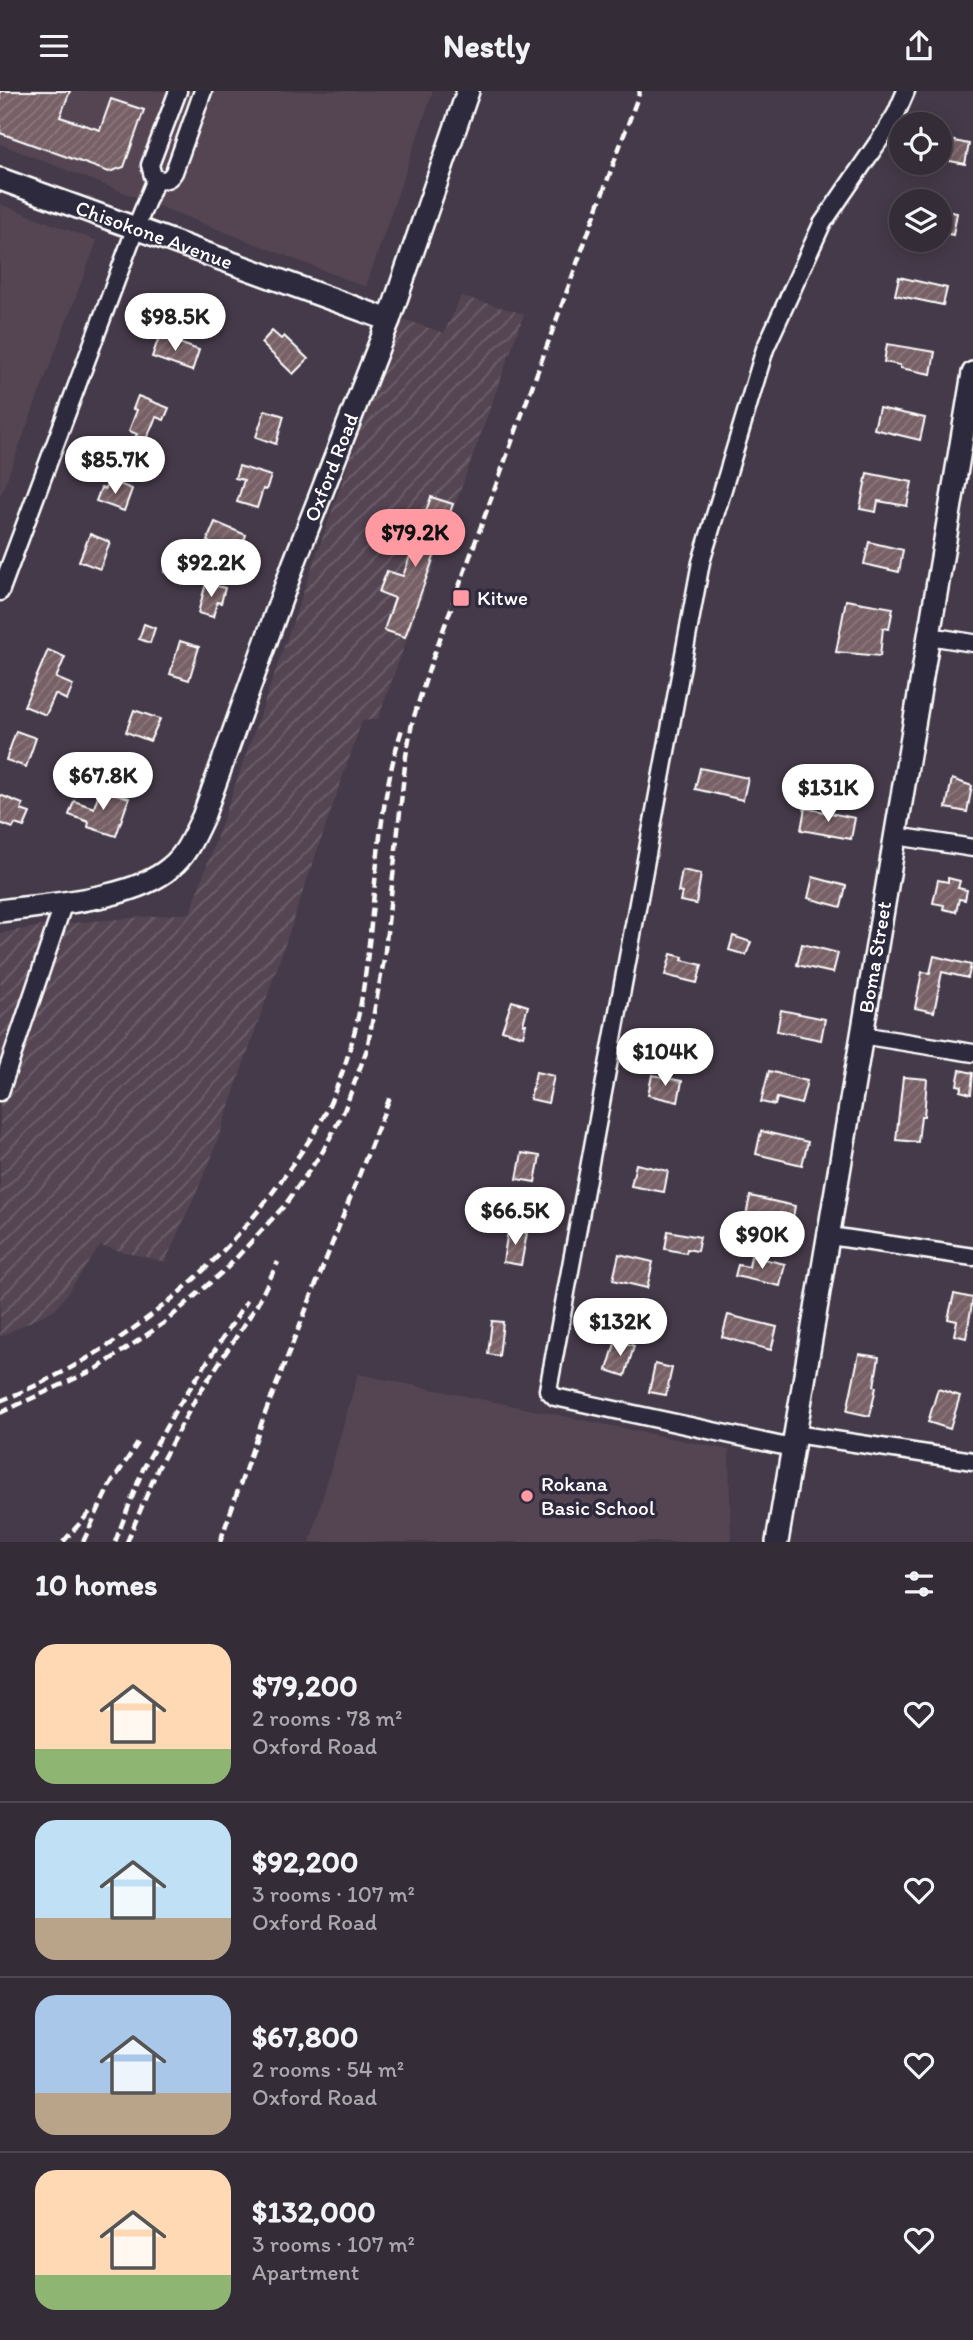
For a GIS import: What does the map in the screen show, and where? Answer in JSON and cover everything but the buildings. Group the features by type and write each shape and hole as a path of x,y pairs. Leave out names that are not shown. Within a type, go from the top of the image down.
{"street":[{"path":"156,179 151,173 150,165 178,91"},
{"path":"156,179 169,179 174,172 203,91"},
{"name":"Oxford Road","path":"0,911 64,902 153,881 173,866 190,845 294,563 388,320 468,91"},
{"path":"906,91 885,132 822,224 765,349 701,562 548,1390 555,1397 793,1441 973,1461"},
{"name":"Chisokone Avenue","path":"0,179 388,320"},
{"path":"0,592 4,568 156,179"},
{"name":"Boma Street","path":"777,1542 929,636 968,432 973,373"},
{"path":"929,636 973,643"},
{"path":"896,836 973,849"},
{"path":"0,1092 64,902"},
{"path":"862,1035 973,1053"},
{"path":"830,1236 973,1257"}],"shaded area":[{"path":"0,91 433,91 366,287 0,144"},
{"path":"0,204 97,241 0,497"},
{"path":"461,296 524,314 378,719 362,721 210,1162 165,1262 100,1246 57,1308 0,1337 0,933 47,925 190,913 400,318 444,333"},
{"name":"Rokana Basic School","path":"358,1374 729,1450 731,1542 310,1542"}],"railway":[{"path":"0,1413 98,1368 164,1323 227,1268 285,1205 323,1151 344,1111 367,1049 384,960 412,723 430,666 640,91"},
{"path":"0,1401 43,1382 124,1335 197,1277 260,1209 316,1129 340,1080 360,1008 386,795 403,726"},
{"path":"220,1542 264,1416 390,1097"},
{"path":"127,1542 158,1468 196,1398 257,1305 278,1262"},
{"path":"115,1542 143,1469 175,1411 247,1301"},
{"path":"83,1542 109,1487 138,1443"},
{"path":"63,1542 90,1512"}],"place":[{"name":"Kitwe","path":"461,598"},
{"name":"Rokana Basic School","path":"527,1496"}]}
